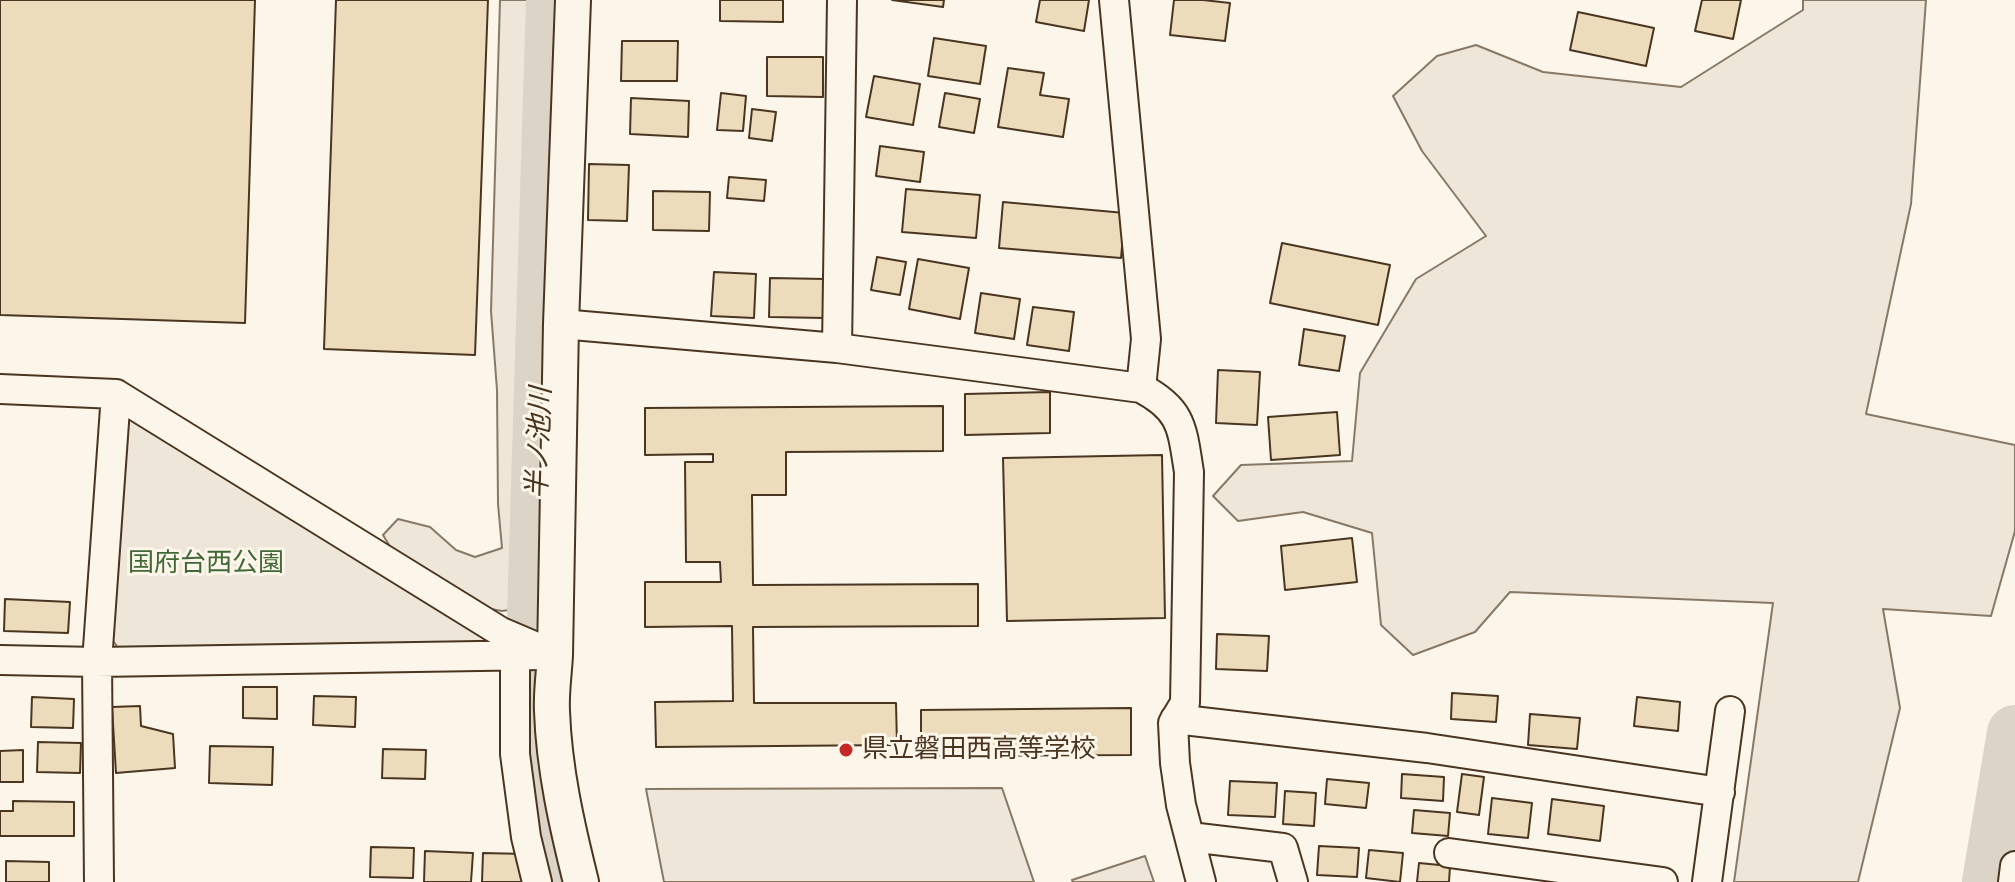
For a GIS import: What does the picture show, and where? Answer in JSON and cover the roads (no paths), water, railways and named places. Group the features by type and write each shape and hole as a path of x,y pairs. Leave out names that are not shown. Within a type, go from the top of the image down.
{"street":[{"path":"573,0 552,708 556,761 566,822 581,882"},
{"path":"837,348 842,0"},
{"path":"1114,0 1146,339 1141,388"},
{"path":"561,324 837,348 1141,388 1159,397 1174,412 1183,435 1189,472 1185,703 1173,723 1181,805 1201,882"},
{"path":"0,389 116,394 501,632 555,655"},
{"path":"99,882 97,662 116,394"},
{"path":"0,660 97,662 555,655"},
{"path":"515,656 515,754 526,837 537,882"},
{"path":"1707,882 1730,711"},
{"path":"1175,719 1427,748 1720,792"},
{"path":"1190,837 1283,848 1293,882"},
{"path":"1449,853 1663,882"},
{"path":"2013,882 2015,866"}],"waterway":[{"name":"半ノ池川","path":"554,0 532,714 536,773 562,882"},
{"path":"1990,882 2015,733"}],"place":[{"name":"県立磐田西高等学校","path":"846,750"}],"park label":[{"name":"国府台西公園","path":"206,564"}]}
